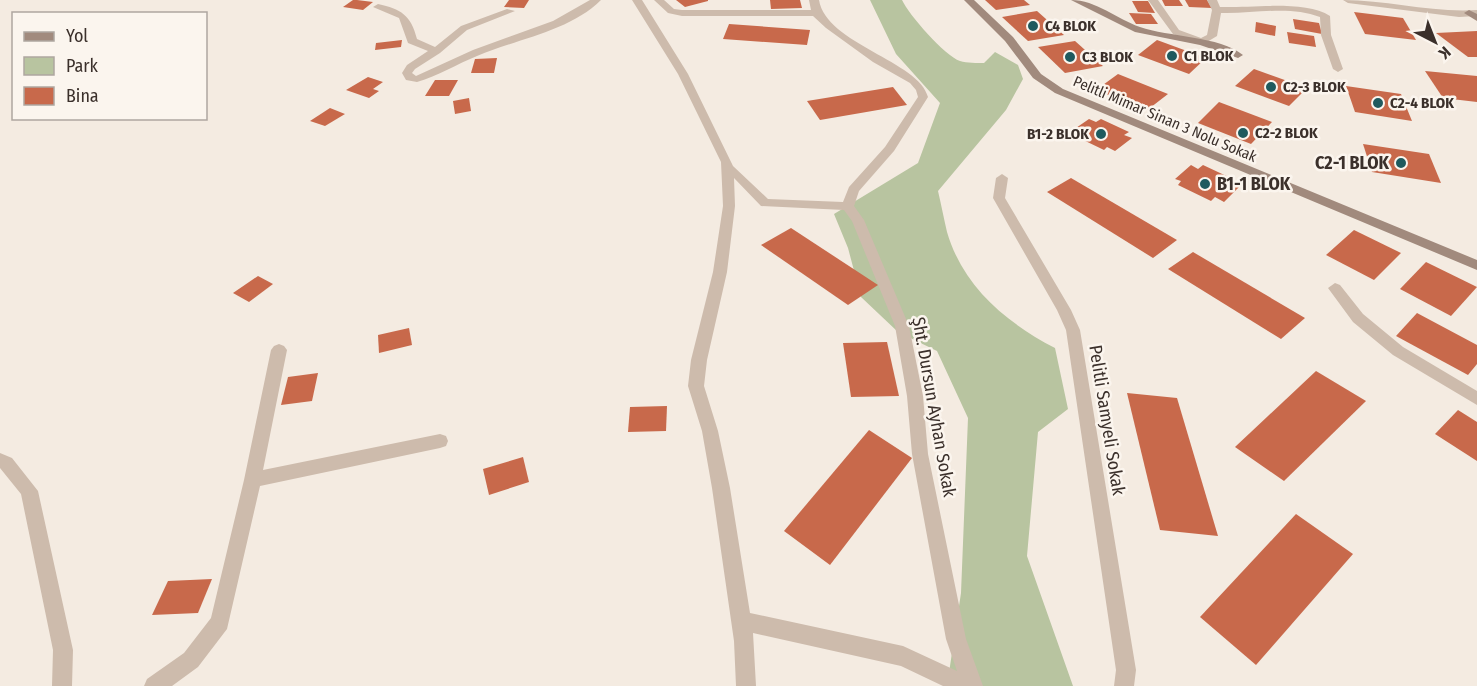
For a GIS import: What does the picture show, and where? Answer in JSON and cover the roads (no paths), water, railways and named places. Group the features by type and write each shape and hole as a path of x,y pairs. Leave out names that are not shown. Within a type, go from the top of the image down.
{"street":[{"path":"510,11 464,28 436,51 411,67 407,73 410,78 417,79 488,48 533,34 581,11 596,0"},
{"path":"637,0 683,74 720,144 727,167 729,206 720,272 699,360 696,386 710,431 721,488 741,621 746,686"},
{"path":"659,0 671,11 681,13 816,13"},
{"path":"727,167 739,173 755,196 765,203 848,206 853,190 890,149 923,97 921,89 914,81 876,60 829,26 816,13 814,0"},
{"name":"Pelitli Mimar Sinan 3 Nolu Sokak","path":"969,0 1009,39 1037,76 1059,90 1477,265"},
{"path":"1076,0 1138,30 1202,42 1212,36 1214,5 1227,11 1272,5 1303,4 1325,16 1326,35 1338,69"},
{"path":"1153,0 1176,32 1238,55"},
{"path":"1348,0 1474,15"},
{"path":"1456,2 1474,15"},
{"path":"378,6 402,14 409,23 412,41 436,51"},
{"name":"Pelitli Samyeli Sokak","path":"1002,178 999,198 1064,310 1073,330 1126,670 1124,686"},
{"name":"Şht. Dursun Ayhan Sokak","path":"848,206 858,220 902,326 915,396 920,454 956,639 973,686"},
{"path":"1335,288 1358,318 1398,351 1477,399"},
{"path":"154,686 191,660 220,622 253,480 279,350"},
{"path":"253,480 440,441"},
{"path":"0,460 6,463 29,490 63,650 63,686"},
{"path":"741,621 903,656 966,686"}],"place":[{"name":"C4 BLOK","path":"1033,26"},
{"name":"C1 BLOK","path":"1172,56"},
{"name":"C3 BLOK","path":"1070,57"},
{"name":"C2-3 BLOK","path":"1271,87"},
{"name":"C2-4 BLOK","path":"1378,103"},
{"name":"C2-2 BLOK","path":"1243,133"},
{"name":"B1-2 BLOK","path":"1101,134"},
{"name":"C2-1 BLOK","path":"1401,163"},
{"name":"B1-1 BLOK","path":"1205,184"}]}
